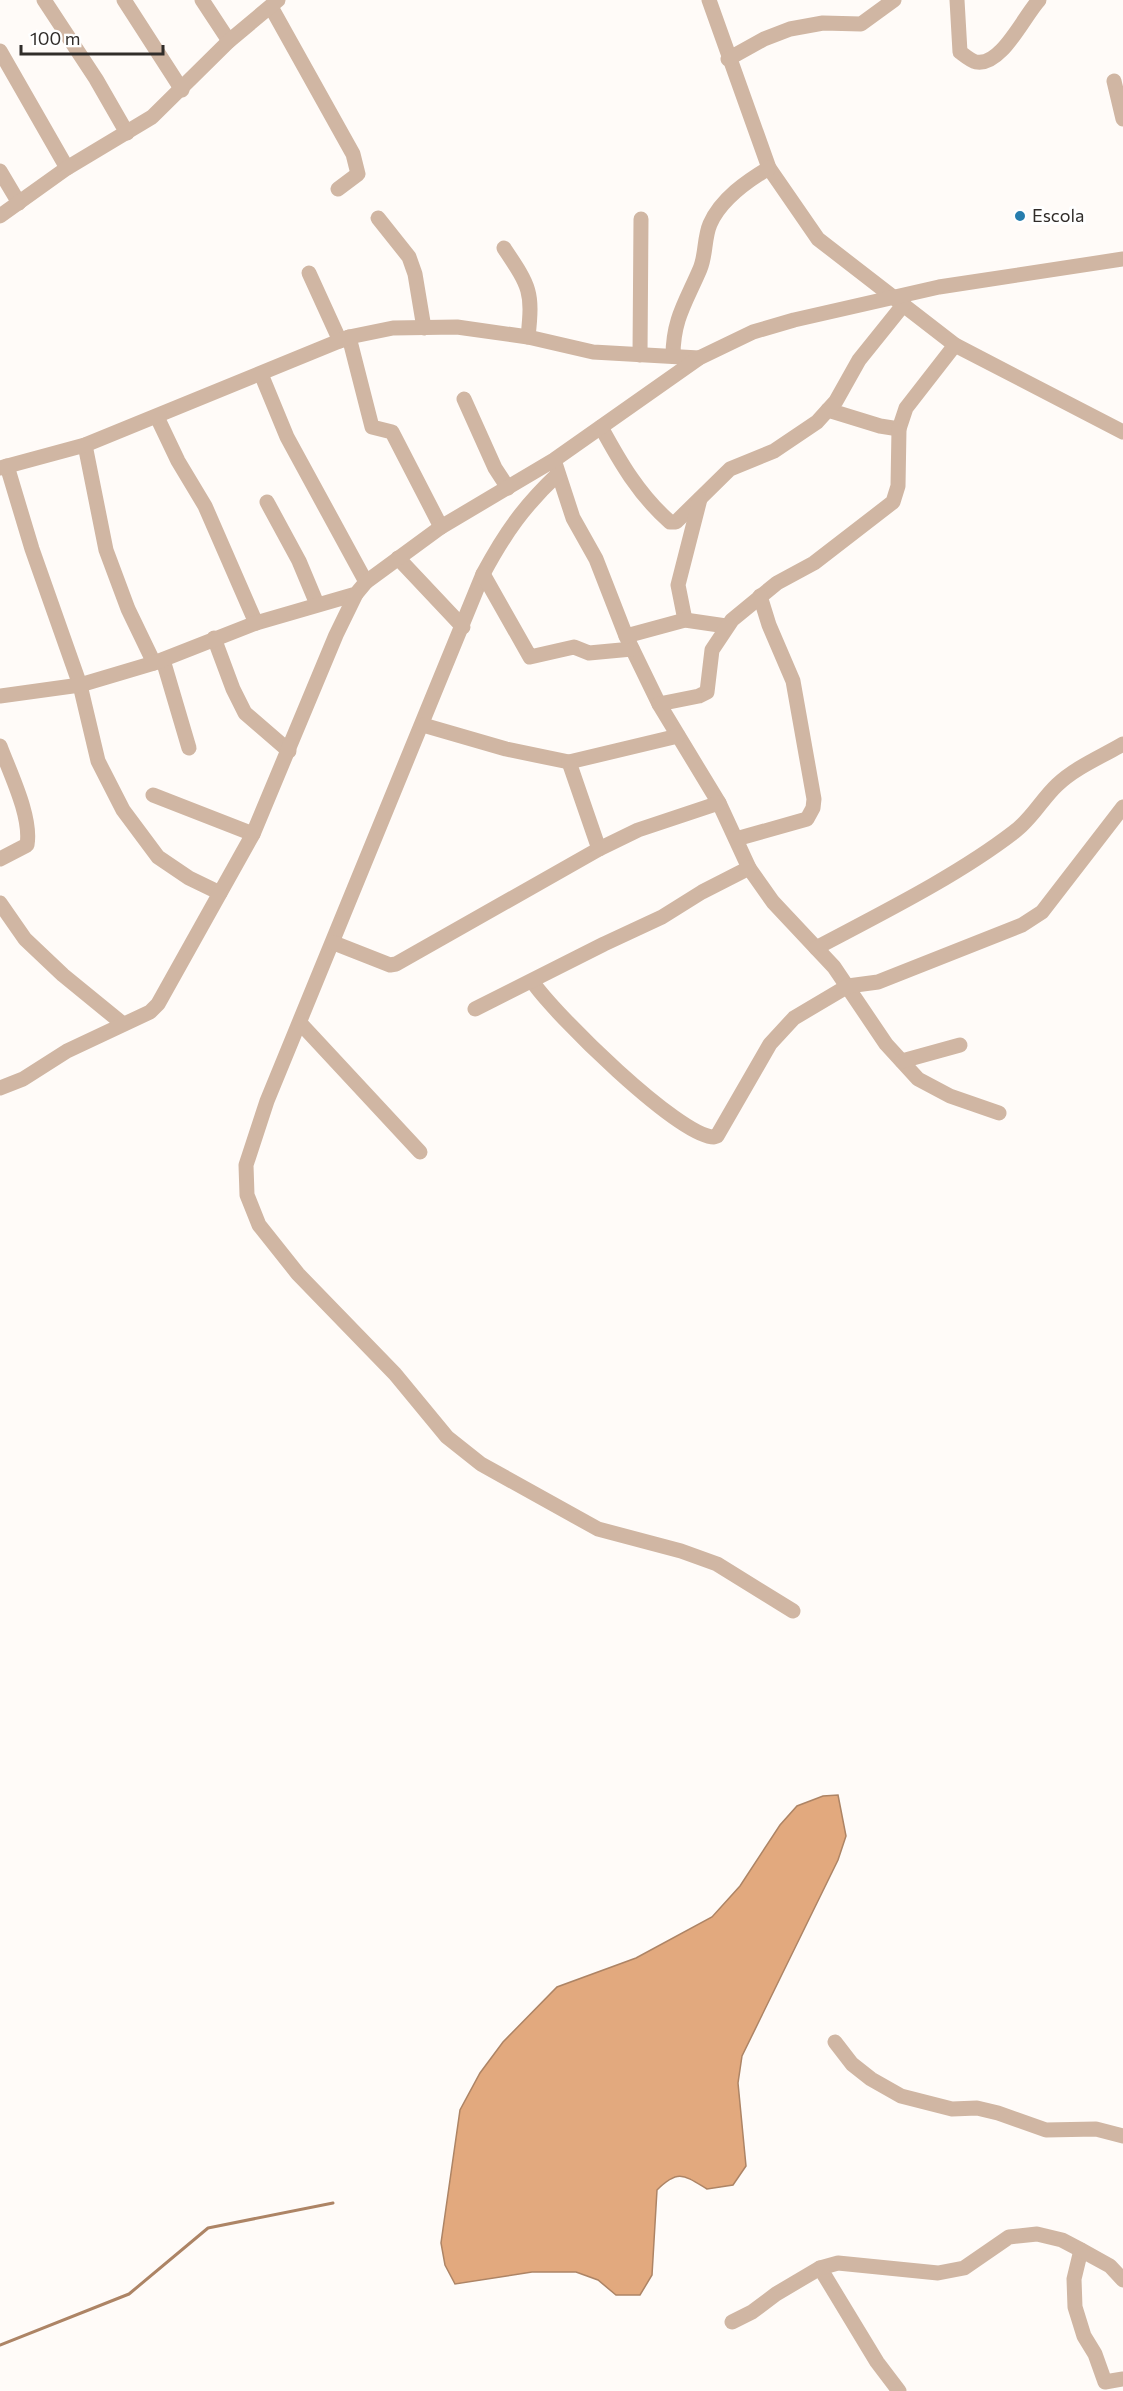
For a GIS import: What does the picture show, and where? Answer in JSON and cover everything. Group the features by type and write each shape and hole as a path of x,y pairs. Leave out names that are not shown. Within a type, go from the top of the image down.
{"street":[{"path":"44,0 96,79 127,133"},
{"path":"124,0 182,90"},
{"path":"202,0 230,41"},
{"path":"709,0 769,168 818,239 956,345 1123,432"},
{"path":"728,58 764,39 790,30 823,23 861,24 894,0"},
{"path":"957,0 960,52 975,62 990,61 1003,49 1040,0"},
{"path":"0,216 67,168 152,117 230,41 274,4 353,154 358,174 338,189"},
{"path":"0,51 67,168"},
{"path":"1114,81 1123,119"},
{"path":"673,356 676,318 701,266 710,225 721,208 746,181 769,168"},
{"path":"0,171 19,203"},
{"path":"378,218 409,257 424,328"},
{"path":"640,355 641,219"},
{"path":"504,248 530,291 532,302 528,337"},
{"path":"793,1611 717,1564 681,1551 598,1529 481,1464 447,1437 395,1374 298,1274 259,1225 248,1195 246,1165 267,1101 301,1024 483,574 505,532 556,467 601,427 699,358 753,332 794,320 899,301 939,287 1123,259"},
{"path":"309,273 345,339 372,428 392,432 441,527"},
{"path":"601,427 630,479 670,522 676,522 730,469 774,451 817,422 836,401 859,360 899,301"},
{"path":"220,893 168,865 158,857 123,810 98,761 80,685 4,467 85,445 345,339 393,328 457,327 528,337 593,352 699,358"},
{"path":"659,704 699,696 707,692 712,650 726,626 777,583 814,563 893,502 898,486 899,429 906,408 956,345"},
{"path":"261,375 287,437 361,588"},
{"path":"464,399 495,468 507,488"},
{"path":"828,410 880,426 899,429"},
{"path":"157,417 178,461 205,506 256,623"},
{"path":"85,445 106,550 128,609 158,662 189,748"},
{"path":"0,695 80,685 158,662 214,638 361,588 441,527 507,488 556,467"},
{"path":"556,467 573,519 596,559 629,643 659,704 718,803 749,868 772,902 848,986 886,1044 927,1086 999,1113"},
{"path":"685,620 678,585 700,499"},
{"path":"267,502 299,561 317,604"},
{"path":"398,558 463,627"},
{"path":"483,574 530,657 574,647 589,653 629,643 685,620 726,626"},
{"path":"0,1088 23,1079 67,1052 155,1009 253,834 271,786 290,752 321,671 361,588"},
{"path":"736,839 807,819 813,808 814,799 793,681 769,625 760,596"},
{"path":"214,638 233,689 245,713 290,752"},
{"path":"423,724 506,749 569,762 678,736"},
{"path":"816,948 891,908 991,848 1016,831 1057,785 1074,771 1123,744"},
{"path":"0,746 19,795 29,836 27,845 21,850 0,859"},
{"path":"569,762 599,849"},
{"path":"153,795 253,834"},
{"path":"334,943 390,965 396,964 599,849 638,830 718,803"},
{"path":"532,981 545,1001 576,1034 683,1126 709,1137 717,1136 770,1044 794,1018 848,986 878,982 1022,925 1042,912 1123,807"},
{"path":"476,1009 662,917 702,892 749,868"},
{"path":"0,903 25,939 63,975 123,1024"},
{"path":"301,1024 420,1152"},
{"path":"902,1061 960,1046"},
{"path":"835,2042 852,2064 871,2079 900,2096 952,2109 977,2109 998,2113 1046,2130 1096,2129 1123,2136"},
{"path":"732,2322 752,2313 776,2294 820,2268 838,2263 938,2273 954,2272 964,2268 1008,2237 1037,2234 1062,2240 1110,2266 1123,2280"},
{"path":"1081,2250 1074,2279 1075,2307 1084,2336 1095,2354 1105,2382 1123,2379"},
{"path":"820,2268 877,2362 899,2391"}],"shaded area":[{"path":"838,1795 846,1836 838,1860 742,2056 738,2083 746,2166 733,2185 707,2189 681,2176 670,2179 657,2190 652,2275 640,2295 616,2295 598,2280 576,2272 532,2272 455,2284 445,2265 441,2243 460,2110 480,2073 503,2042 557,1987 636,1958 712,1917 740,1886 780,1825 797,1806 823,1796"}],"waterway":[{"path":"0,2345 129,2294 208,2228 333,2203"}],"place":[{"name":"Escola","path":"1020,216"}]}
